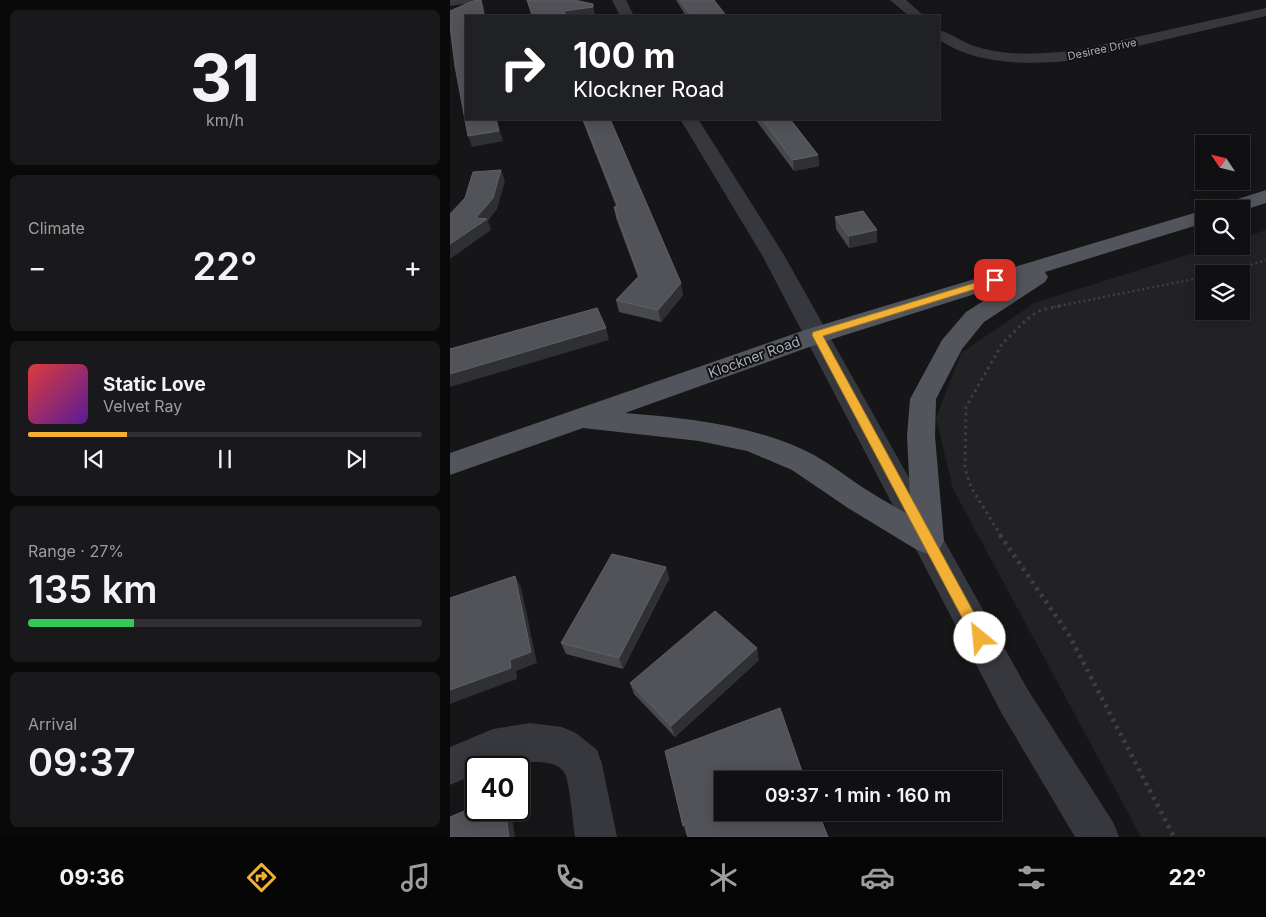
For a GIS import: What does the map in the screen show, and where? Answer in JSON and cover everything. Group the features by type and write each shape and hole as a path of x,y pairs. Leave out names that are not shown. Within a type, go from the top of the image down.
{"main road":[{"path":"1250,201 1266,196"},
{"name":"Klockner Road","path":"450,464 817,335 1195,219"},
{"path":"928,541 921,436 923,399 951,346 975,317 1066,259"},
{"path":"578,420 646,424 750,441 802,462 859,500 928,541"}],"street":[{"path":"450,2 465,0"},
{"path":"619,0 626,15"},
{"path":"897,0 916,15"},
{"name":"Desiree Drive","path":"940,35 956,44 990,54 1010,57 1050,58 1078,55 1266,12"},
{"path":"690,120 773,255 1015,702 1098,837"},
{"path":"450,766 493,748 530,742 562,746 583,764 596,837"}],"path":[{"path":"1250,265 1266,260"},
{"path":"1174,837 1069,635 999,534 971,487 965,468 966,407 1002,344 1027,319 1041,310 1195,279"}],"shaded area":[{"path":"1266,230 1266,837 1141,837 953,489 936,418 961,353 1034,303 1195,252 1195,255 1250,255 1250,235"}],"building":[{"path":"475,0 481,0 484,15 465,15 465,120 455,66 450,11"},
{"path":"527,0 574,0 593,4 593,7 564,11 566,15 532,15"},
{"path":"680,0 714,0 725,14 718,15 690,15"},
{"path":"465,120 496,120 499,131 468,136"},
{"path":"583,120 610,120 681,283 658,310 616,300 639,276 614,207 618,206"},
{"path":"763,120 791,120 818,155 793,160"},
{"path":"501,170 493,198 476,218 487,219 450,244 450,214 465,198 473,172"},
{"path":"863,211 877,230 849,236 835,217"},
{"path":"597,308 606,328 450,374 450,349"},
{"path":"612,554 666,567 619,658 561,643"},
{"path":"515,576 531,652 510,660 511,668 450,690 450,598"},
{"path":"715,611 757,648 671,726 630,683"},
{"path":"780,708 802,771 714,771 714,821 822,821 828,837 688,837 685,825 683,826 665,751"},
{"path":"465,811 465,821 507,821 509,837 450,837 450,817"}],"route":[{"path":"980,638 817,335 995,280"}]}
